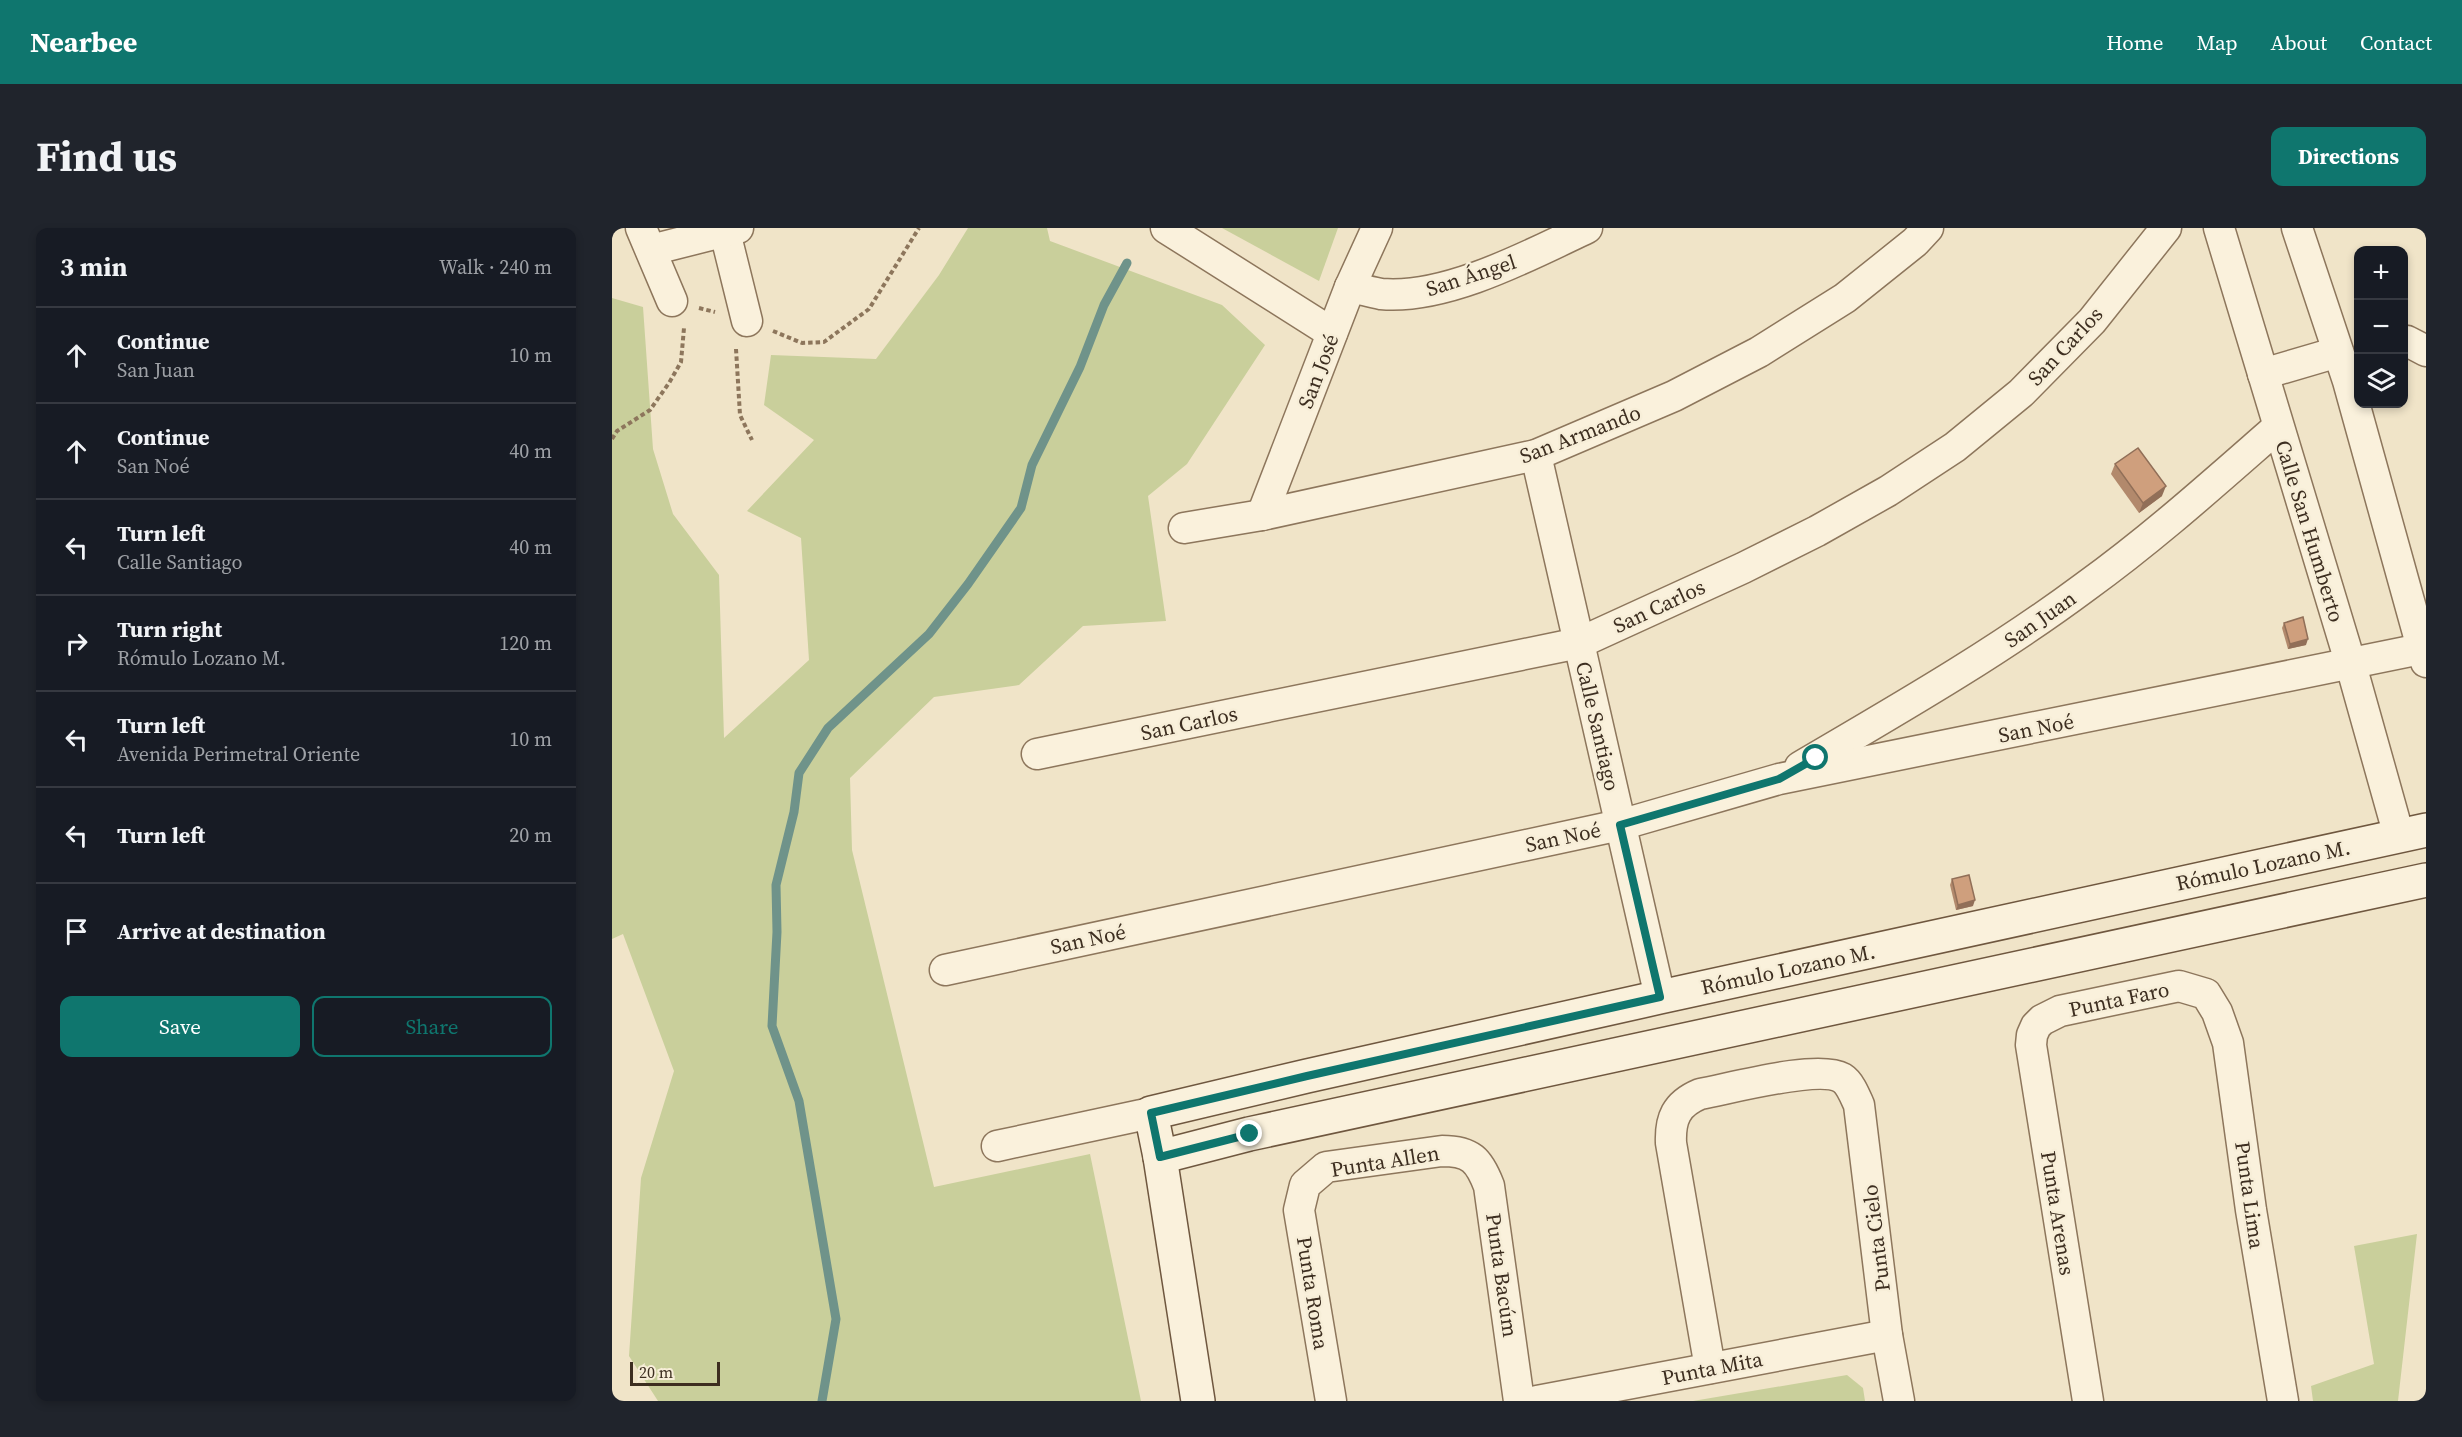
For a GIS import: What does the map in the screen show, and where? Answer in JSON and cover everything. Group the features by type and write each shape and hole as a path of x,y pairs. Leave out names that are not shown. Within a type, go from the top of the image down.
{"street":[{"path":"1166,228 1332,333"},
{"name":"San José","path":"1262,515 1350,287 1377,228"},
{"name":"San Ángel","path":"1350,287 1382,294 1418,292 1448,286 1528,256 1587,228"},
{"name":"San Armando","path":"1184,528 1262,515 1536,455 1674,396 1759,352 1845,298 1915,242 1928,228"},
{"name":"San Carlos","path":"1037,754 1579,643 1817,531 1888,491 1955,447 2021,393 2092,321 2166,228"},
{"name":"Calle San Humberto","path":"2219,228 2351,665 2412,833"},
{"path":"2297,228 2348,381 2425,653"},
{"path":"672,301 646,239 732,230 741,330"},
{"path":"2263,374 2338,352"},
{"name":"San Juan","path":"1779,779 1991,653 2084,588 2156,532 2278,427"},
{"name":"Calle Santiago","path":"1536,455 1660,997"},
{"name":"San Noé","path":"945,970 1620,825 1779,779 2351,665 2425,653"},
{"name":"Rómulo Lozano M.","path":"1151,1113 1660,997 2412,833"},
{"path":"1160,1157 1261,1132 2426,880"},
{"name":"Punta Faro","path":"2036,1026 2042,1020 2060,1011 2138,993 2179,986 2205,994"},
{"name":"Punta Lima","path":"2205,994 2217,1012 2228,1043 2251,1210 2283,1401"},
{"name":"Punta Arenas","path":"2036,1026 2031,1045 2088,1401"},
{"name":"Punta Cielo","path":"1710,1368 1671,1143 1674,1114 1688,1099 1700,1094 1801,1075 1830,1074 1842,1078 1853,1091 1859,1105 1887,1335 1899,1401"},
{"path":"997,1146 1151,1113 1198,1401"},
{"name":"Punta Allen","path":"1305,1185 1326,1167 1443,1151 1458,1151 1469,1155"},
{"name":"Punta Bacúm","path":"1469,1155 1483,1170 1489,1186 1519,1401"},
{"name":"Punta Roma","path":"1305,1185 1299,1210 1331,1401"},
{"name":"Punta Mita","path":"1537,1401 1887,1335"}],"path":[{"path":"869,309 920,228"},
{"path":"612,439 616,431 650,410 669,383 681,362 684,327"},
{"path":"741,330 735,369 740,415 752,440"}],"green space":[{"path":"968,228 1047,228 1050,241 1222,305 1265,345 1187,464 1148,496 1166,621 1083,626 1019,685 934,697 850,778 852,850 934,1187 1090,1154 1141,1401 658,1401 629,1356 641,1178 674,1071 623,934 612,939 612,298 643,307 653,449 673,514 719,575 724,738 809,660 801,538 747,511 814,440 764,405 771,355 876,359 939,275"},
{"path":"1222,228 1338,228 1319,281"},
{"path":"2417,1234 2398,1401 2313,1401 2311,1386 2374,1364 2354,1246"},
{"path":"1847,1375 1863,1388 1865,1401 1693,1401"}],"building":[{"path":"2138,448 2166,486 2143,503 2115,464"},
{"path":"2303,617 2308,639 2290,644 2284,623"},
{"path":"1969,875 1975,900 1958,905 1952,879"}],"waterway":[{"path":"822,1401 836,1319 799,1101 772,1026 777,932 776,885 794,812 799,773 828,728 929,634 968,584 1021,508 1032,465 1080,367 1104,305 1127,263"}],"route":[{"path":"1250,1134 1160,1157 1151,1113 1660,997 1620,825 1779,779 1816,758"}]}
